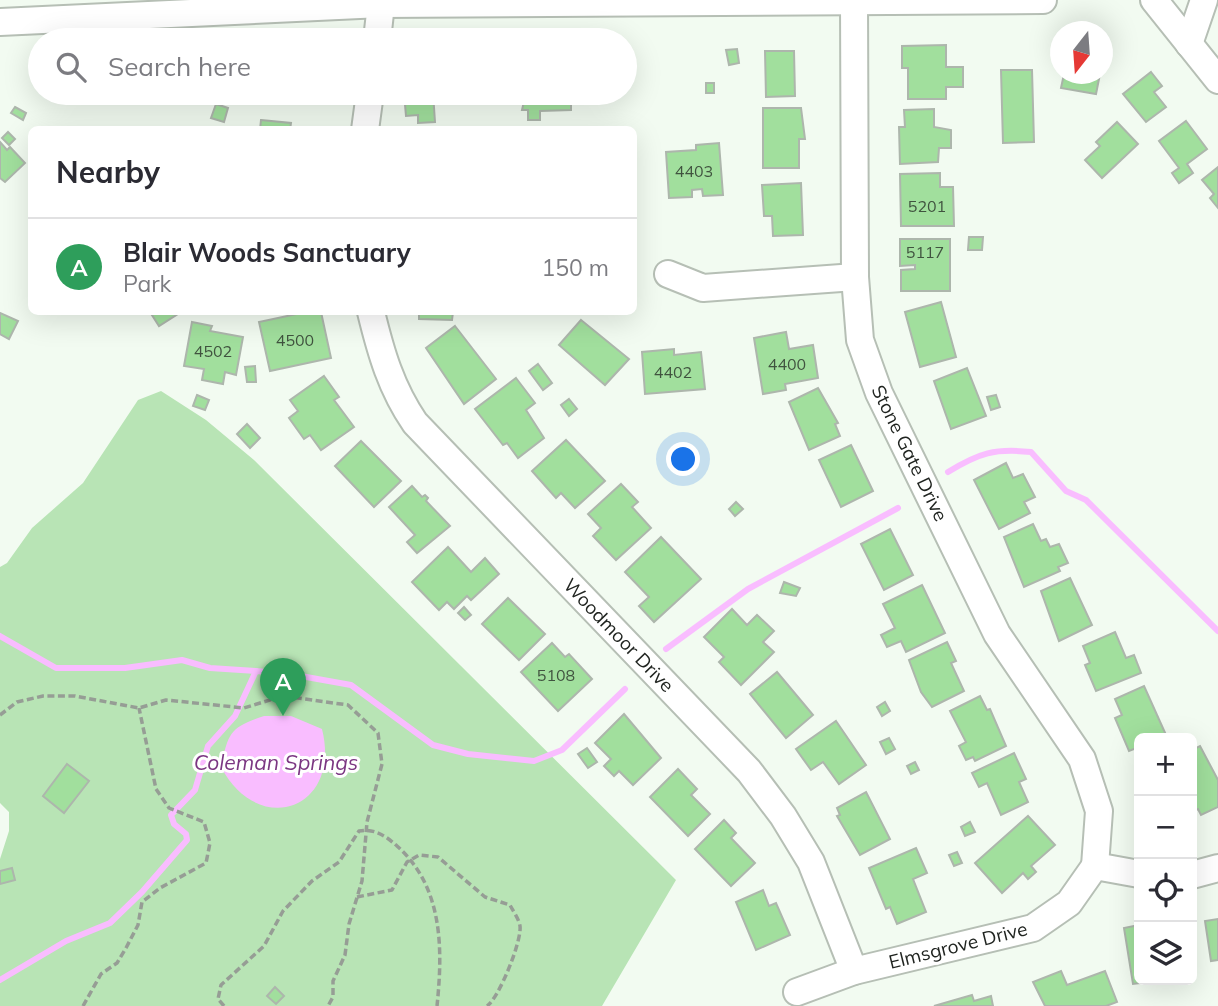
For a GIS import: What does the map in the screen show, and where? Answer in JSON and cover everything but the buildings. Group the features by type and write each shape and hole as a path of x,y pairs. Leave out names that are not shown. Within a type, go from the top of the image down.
{"street":[{"path":"0,22 381,4 1043,0"},
{"path":"1154,0 1218,80"},
{"path":"1189,44 1203,0"},
{"name":"Stone Gate Drive","path":"854,1 855,277 860,340 879,393 997,634 1082,759 1098,811 1096,866"},
{"path":"378,28 381,4"},
{"path":"366,126 368,105"},
{"path":"668,274 703,289 855,277"},
{"name":"Woodmoor Drive","path":"372,315 397,397 415,423 749,771 783,816 811,862 854,971"},
{"path":"1096,866 1134,873"},
{"name":"Elmsgrove Drive","path":"797,992 854,971 1032,928 1069,903 1096,866"},
{"path":"1197,874 1218,868"}],"path":[{"path":"0,715 18,702 43,696 75,696 139,708 166,700 244,708 283,696 348,705 378,733 383,764 366,829 362,881 356,897 345,955 333,981 333,997 328,1006"},
{"path":"82,1006 101,974 117,963 126,948 138,925 142,902 160,888 206,863 209,843 204,822 169,808 156,789 139,708"},
{"path":"224,1006 218,999 221,985 264,946 283,911 312,881 339,862 359,831 366,829 387,838 411,859 431,892 440,945 437,1006"},
{"path":"356,897 392,890 407,862 419,855 439,857 485,897 510,905 520,925 515,950 499,990 487,1006"}],"green space":[{"path":"161,391 206,420 254,460 676,880 602,1006 0,1006 0,859 9,831 9,812 0,803 0,567 7,563 32,528 83,483 138,400"}],"water":[{"name":"Coleman Springs","path":"264,716 291,716 322,729 325,757 320,779 309,795 293,805 275,808 256,803 237,789 221,767 232,733 244,724"}],"waterway":[{"path":"948,472 988,453 1031,452 1066,491 1086,500 1218,631"},
{"path":"666,649 748,589 898,508"},
{"path":"0,636 56,668 125,668 182,660 210,668 284,673 351,685 433,745 468,754 534,761 562,750 625,689"},
{"path":"0,980 66,941 110,923 142,892 187,840 186,834 174,824 171,815 195,790 208,746 235,716 256,671"}],"place":[{"name":"Blair Woods Sanctuary","path":"283,716"}]}
